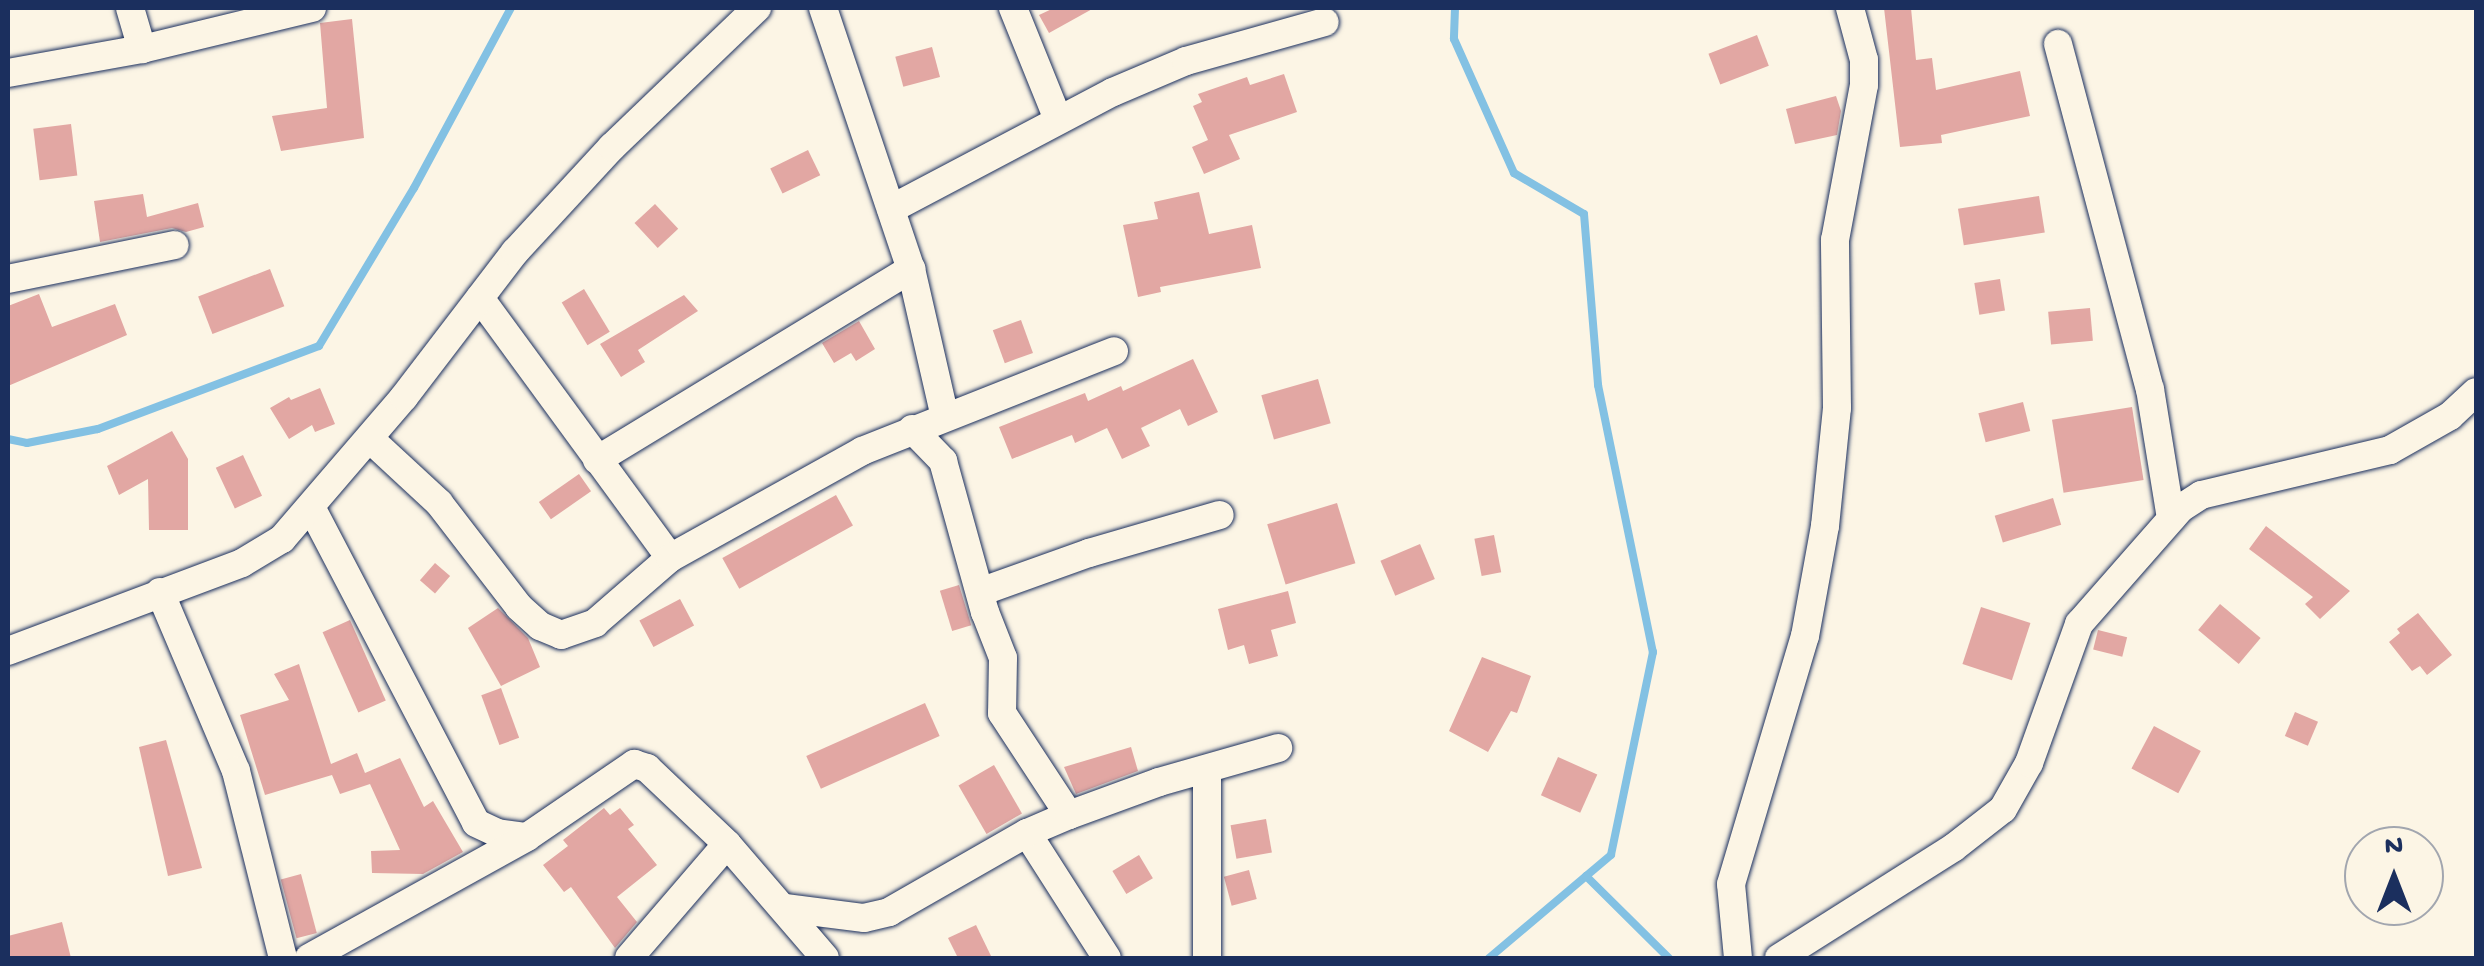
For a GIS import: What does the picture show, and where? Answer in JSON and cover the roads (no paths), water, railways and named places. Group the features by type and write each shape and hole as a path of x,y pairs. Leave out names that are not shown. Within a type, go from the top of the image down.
{"street":[{"path":"130,8 142,49"},
{"path":"8,73 142,49 312,8"},
{"path":"8,651 264,553 311,508 370,439 515,252 612,147 757,8"},
{"path":"824,8 911,268 945,417"},
{"path":"1013,8 1057,117"},
{"path":"1738,958 1731,884 1805,636 1825,526 1837,408 1835,240 1864,85 1864,60 1850,8"},
{"path":"892,209 1057,117 1186,61 1325,22"},
{"path":"2058,44 2150,389 2171,518"},
{"path":"8,279 176,245"},
{"path":"597,460 911,268"},
{"path":"480,298 670,558"},
{"path":"370,439 439,503 519,606 549,632 572,633 595,624 670,558 862,451 1114,351"},
{"path":"1779,958 1952,848 2003,809 2029,763 2080,624 2171,518 2201,495 2390,450 2450,416 2476,392"},
{"path":"912,429 944,461 980,592 1003,658 1002,713 1070,815"},
{"path":"311,508 476,823 497,834 528,837"},
{"path":"980,592 1089,553 1220,515"},
{"path":"160,592 236,771 282,958"},
{"path":"784,908 864,918 889,912 1028,834 1070,815 1160,782 1278,748"},
{"path":"309,958 528,837 634,764 647,768 728,844 825,958"},
{"path":"1207,770 1207,957"},
{"path":"1028,834 1107,958"},
{"path":"629,958 728,844"}],"waterway":[{"path":"8,439 27,443 98,429 319,346 414,188 511,8"},
{"path":"1455,8 1454,39 1514,173 1584,214 1598,385 1653,652 1611,855 1489,958"},
{"path":"1586,876 1669,958"}]}
